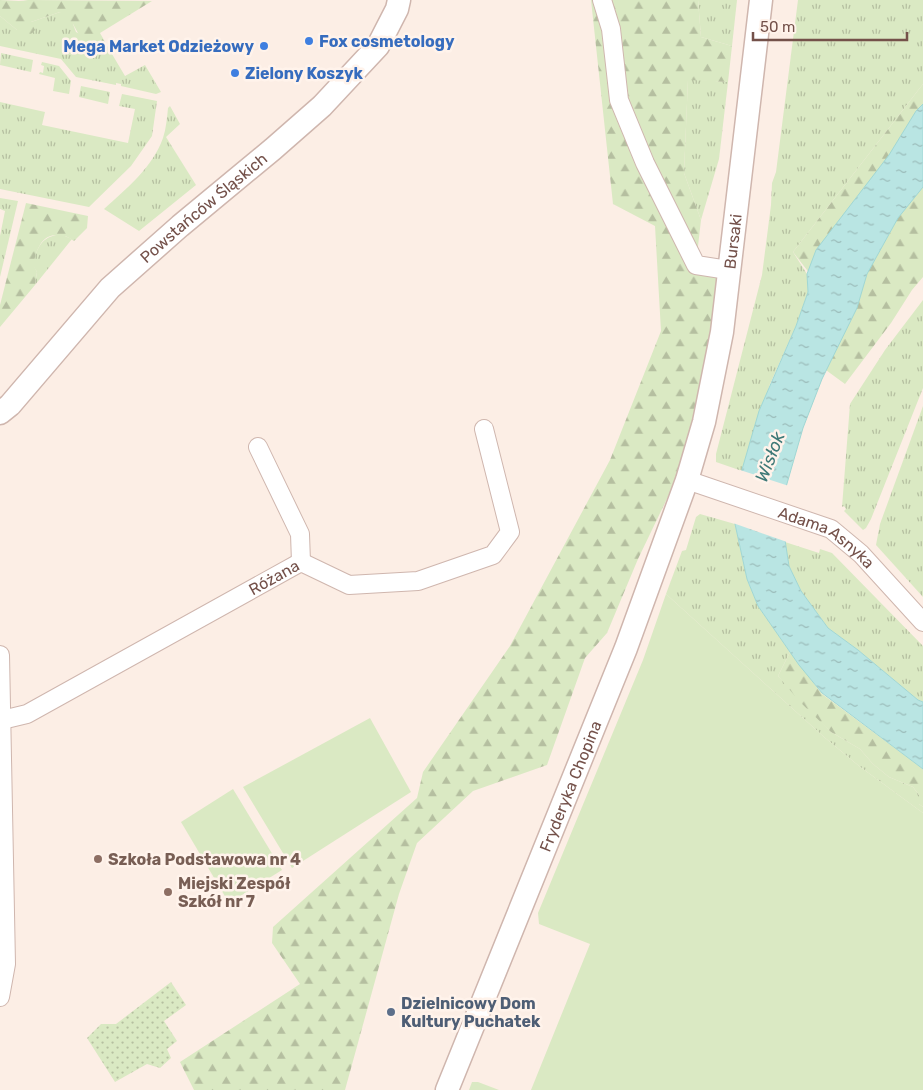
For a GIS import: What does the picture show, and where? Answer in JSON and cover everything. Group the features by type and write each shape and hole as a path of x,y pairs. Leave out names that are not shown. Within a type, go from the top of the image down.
{"street":[{"name":"Powstańców Śląskich","path":"0,413 10,405 110,288 322,106 378,46 397,9 399,0"},
{"path":"602,0 611,29 619,100 645,163 696,265 728,270"},
{"name":"Bursaki","path":"697,484 704,422 722,332 761,0"},
{"name":"Różana","path":"2,720 27,714 301,562 349,585 418,581 493,555 510,532 484,429"},
{"path":"258,447 300,534 301,562"},
{"name":"Adama Asnyka","path":"697,484 831,529 861,554 923,622"},
{"name":"Fryderyka Chopina","path":"447,1090 626,648 697,484"},
{"path":"0,655 6,964 0,997"}],"green space":[{"path":"0,0 152,1 100,33 109,49 105,52 100,50 94,41 84,44 73,24 63,23 60,12 31,22 35,30 28,37 0,16"},
{"path":"591,0 698,0 701,37 732,46 728,82 688,80 684,173 701,220 697,255 728,270 722,332 675,482 638,559 607,633 585,658 547,765 473,791 417,843 399,894 345,1090 194,1090 180,1062 300,984 272,943 273,927 417,798 423,772 510,646 610,460 661,331 655,226 613,204"},
{"path":"698,0 737,0 732,46 701,37"},
{"path":"798,0 923,0 923,84 793,252 807,274 808,292 796,326 770,384 742,471 716,462 716,454 762,275 772,183 776,172"},
{"path":"60,12 73,24 76,32 94,41 105,52 109,49 125,76 145,65 161,92 156,94 121,86 121,84 116,83 116,85 76,77 61,59 0,46 0,16 17,30 31,22"},
{"path":"1,53 33,60 31,72 0,65"},
{"path":"42,62 59,66 71,81 69,94 53,91 55,78 39,74 40,72 43,73 44,66 41,65"},
{"path":"688,79 728,82 719,159 701,220 684,173"},
{"path":"923,84 923,277 845,384 819,365 841,314 793,252"},
{"path":"81,86 110,92 108,104 79,97"},
{"path":"122,94 157,101 152,136 131,166 89,207 0,189 0,102 45,112 42,125 128,143 135,109 119,106"},
{"path":"170,106 180,124 166,137 196,185 139,231 104,209 138,177 153,159 163,138 168,108"},
{"path":"0,198 18,201 0,277 0,236 5,211 0,209"},
{"path":"26,203 88,216 87,228 74,241 65,236 56,235 43,241 33,264 37,272 35,285 0,327 0,305"},
{"path":"60,234 72,239 35,285 37,272 32,264 39,248 48,238"},
{"path":"923,300 923,388 871,519 863,530 844,511 846,509 844,506 842,507 850,404 885,350"},
{"path":"923,406 923,597 876,545 880,524"},
{"path":"700,514 735,524 747,579 758,606 790,652 778,676 831,732 860,749 873,764 889,777 913,787 919,795 919,804 923,807 923,813 859,766 824,737 666,594 682,551 686,550 696,517"},
{"path":"785,542 819,553 820,549 832,553 923,646 923,702 828,628 801,591 789,566"},
{"path":"666,594 824,737 859,766 923,813 923,1090 531,1090 590,944 539,924 538,913 643,660"},
{"path":"790,652 822,694 923,769 923,807 919,804 919,795 913,787 889,777 873,764 860,749 831,732 800,702 778,676"},
{"path":"370,718 411,792 292,868 243,787"},
{"path":"233,789 282,870 229,903 181,822"},
{"path":"171,982 186,1005 164,1021 177,1041 167,1049 171,1058 160,1068 147,1064 115,1082 87,1038 101,1024 116,1024"},
{"path":"472,1082 478,1082 499,1090 469,1090"}],"water":[{"name":"Wisłok","path":"923,104 923,187 898,218 867,274 857,308 822,379 803,428 786,487 785,540 789,566 801,591 828,628 923,702 923,769 822,693 799,665 758,606 747,579 735,524 741,473 759,411 796,326 808,292 807,274 816,250 889,155 916,111"}],"pier":[{"path":"740,470 789,486 787,542 733,523"}],"place":[{"name":"Fox cosmetology","path":"309,41"},
{"name":"Mega Market Odzieżowy","path":"264,46"},
{"name":"Zielony Koszyk","path":"235,73"},
{"name":"Szkoła Podstawowa nr 4","path":"98,859"},
{"name":"Miejski Zespół Szkół nr 7","path":"168,892"},
{"name":"Dzielnicowy Dom Kultury Puchatek","path":"391,1012"}]}
